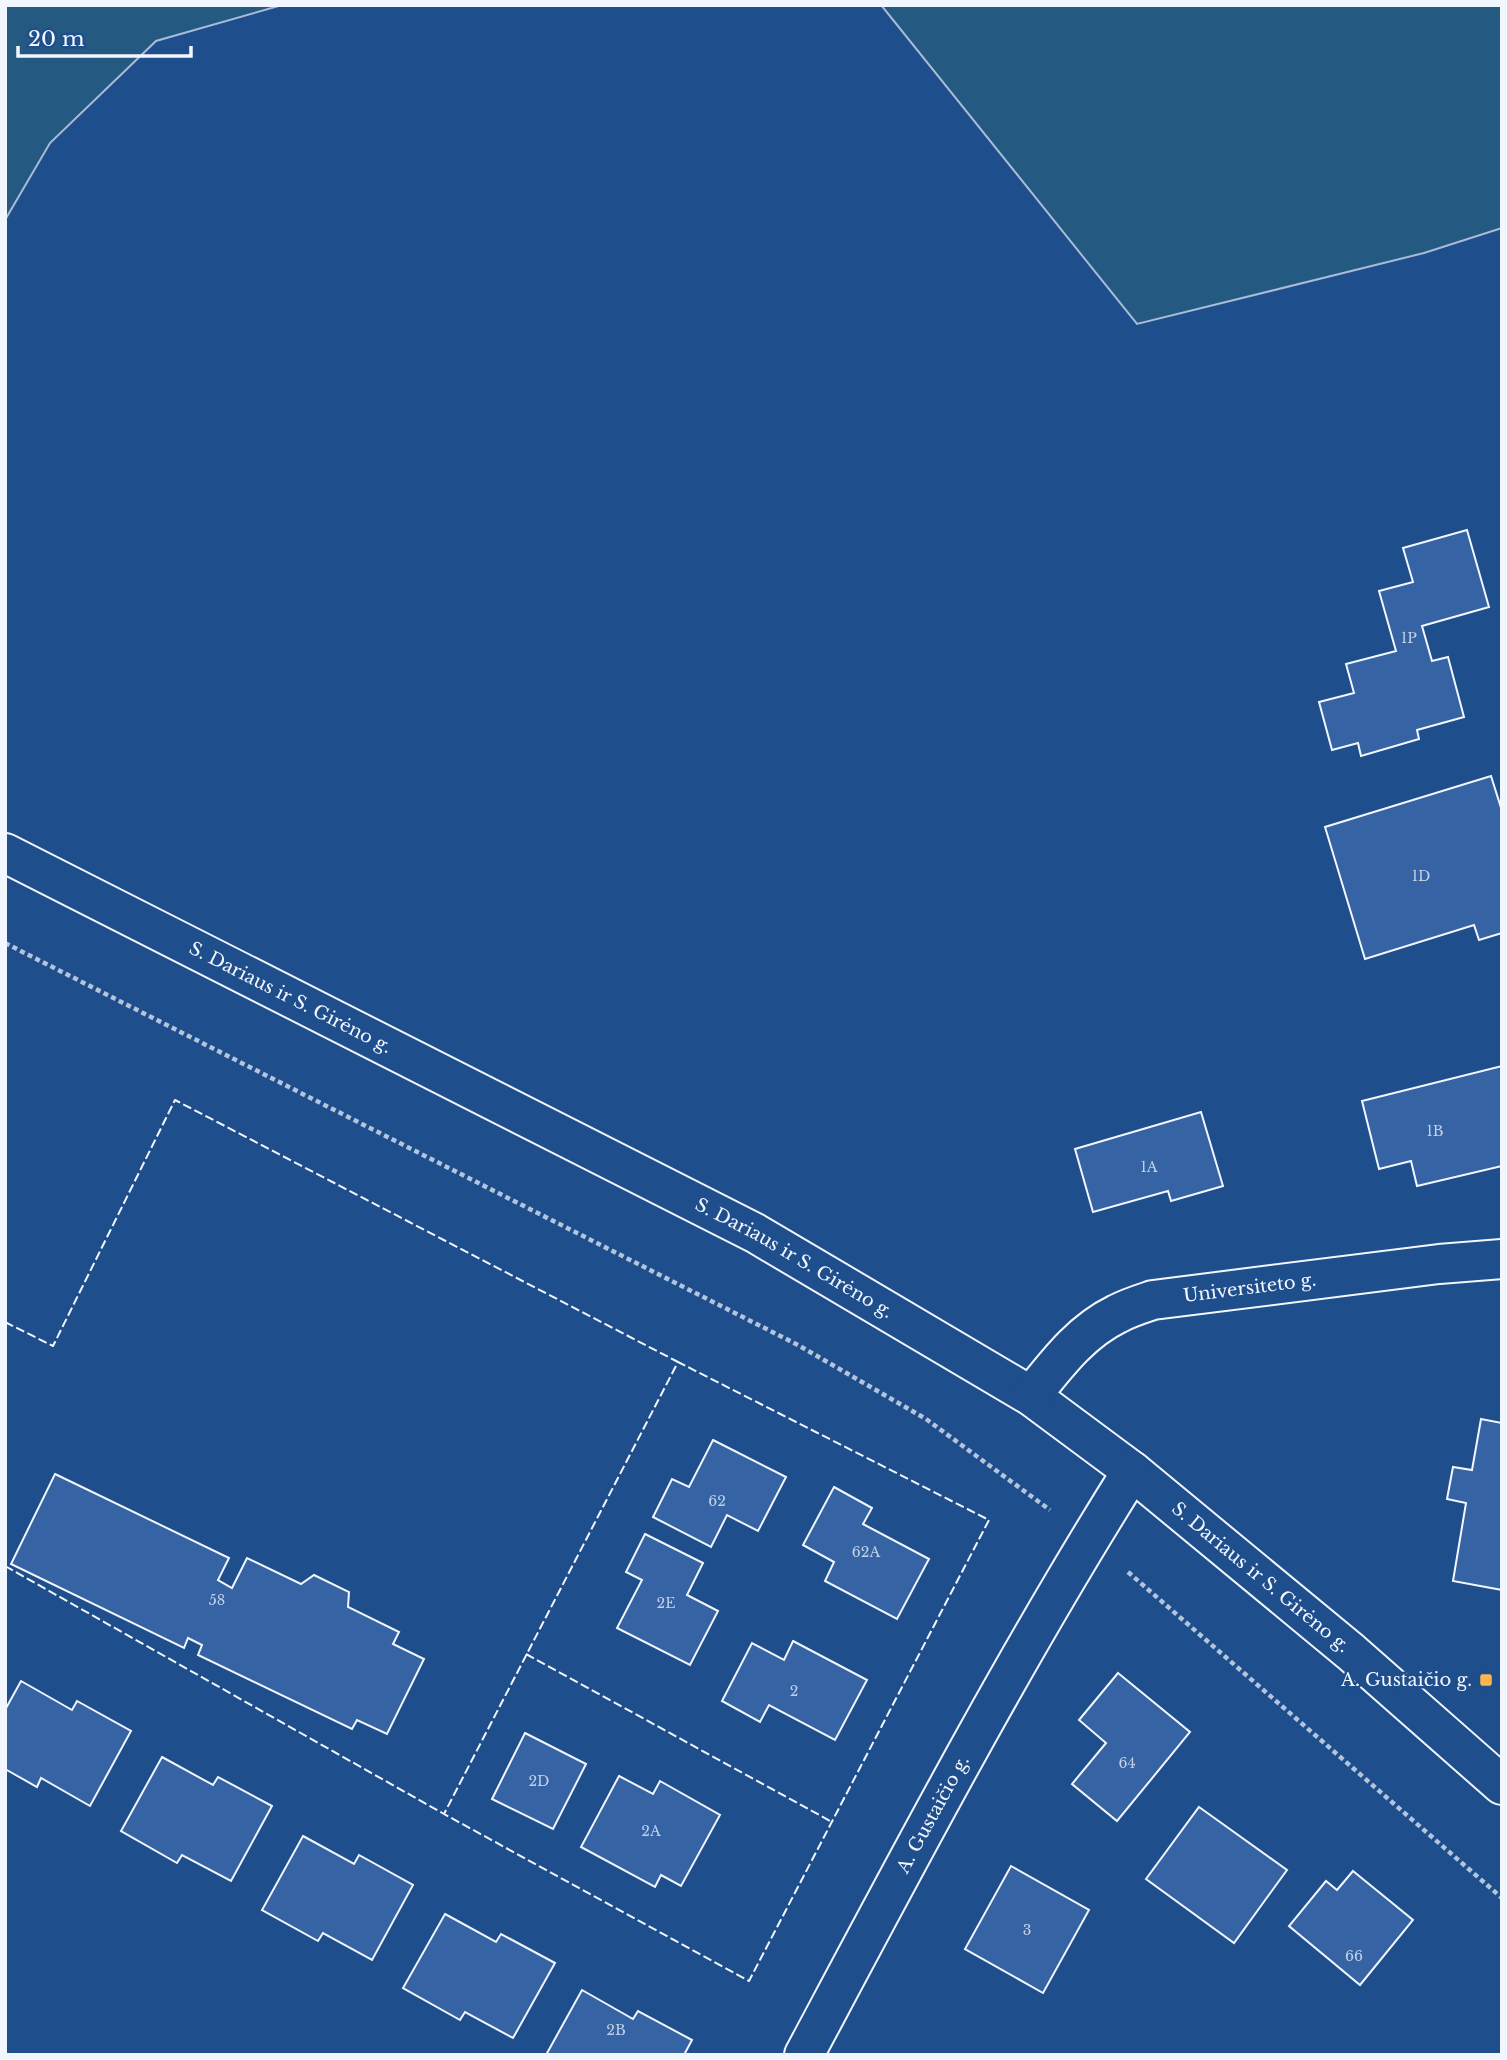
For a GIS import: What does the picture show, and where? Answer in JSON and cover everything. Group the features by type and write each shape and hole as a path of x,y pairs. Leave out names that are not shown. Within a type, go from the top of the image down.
{"street":[{"name":"S. Dariaus ir S. Girėno g.","path":"5,853 755,1233 1031,1396 1132,1471 1351,1652 1502,1786"},
{"name":"Universiteto g.","path":"1031,1396 1066,1353 1091,1329 1118,1313 1153,1300 1439,1264 1502,1259"},
{"name":"A. Gustaičio g.","path":"804,2055 990,1709 1132,1471"}],"path":[{"path":"5,943 798,1345 926,1419 1090,1538 1502,1898"}],"shaded area":[{"path":"5,5 282,5 156,41 50,143 5,220"},
{"path":"881,5 1502,5 1502,228 1424,253 1137,324"}],"building":[{"path":"1467,530 1489,607 1422,626 1432,661 1448,657 1464,717 1417,730 1419,739 1361,756 1358,743 1332,750 1319,702 1354,693 1346,664 1396,651 1379,591 1413,582 1403,548"},
{"path":"1491,776 1502,811 1502,933 1479,940 1474,925 1365,959 1325,827"},
{"path":"1502,1066 1502,1166 1417,1186 1411,1161 1379,1169 1362,1101"},
{"path":"1201,1112 1223,1186 1171,1201 1168,1191 1093,1212 1075,1149"},
{"path":"1481,1419 1502,1423 1502,1590 1453,1581 1466,1503 1447,1499 1453,1467 1472,1470"},
{"path":"713,1440 786,1477 758,1531 727,1515 711,1547 653,1517 672,1479 689,1487"},
{"path":"55,1474 229,1558 218,1580 232,1588 247,1558 301,1584 314,1575 349,1592 348,1607 399,1632 393,1644 424,1659 387,1734 357,1720 352,1729 198,1655 202,1645 188,1638 184,1648 11,1564"},
{"path":"834,1487 872,1508 863,1524 929,1559 897,1619 825,1581 834,1562 803,1545"},
{"path":"645,1534 703,1563 687,1595 718,1611 690,1665 617,1628 642,1580 626,1572"},
{"path":"793,1641 867,1680 835,1740 769,1705 760,1722 722,1701 752,1643 784,1660"},
{"path":"1118,1673 1190,1732 1117,1821 1072,1784 1106,1743 1079,1720"},
{"path":"21,1681 72,1710 77,1701 131,1731 90,1806 41,1778 37,1787 5,1769 5,1710"},
{"path":"525,1733 586,1764 553,1829 492,1799"},
{"path":"162,1757 213,1785 218,1777 272,1806 231,1881 182,1855 177,1863 121,1831"},
{"path":"619,1776 653,1794 660,1781 720,1815 681,1886 661,1875 655,1887 581,1847"},
{"path":"1199,1807 1287,1870 1234,1943 1146,1879"},
{"path":"303,1836 354,1864 359,1855 413,1885 372,1960 323,1933 318,1941 262,1910"},
{"path":"1011,1866 1089,1910 1043,1993 965,1949"},
{"path":"1353,1871 1413,1920 1360,1985 1289,1926 1326,1881 1337,1890"},
{"path":"445,1914 496,1942 501,1934 555,1963 513,2038 465,2012 460,2020 403,1988"},
{"path":"582,1990 633,2019 638,2011 692,2040 684,2055 546,2055"}],"fence":[{"path":"5,1322 53,1346 175,1100 678,1362"},
{"path":"5,1566 444,1814 749,1981 989,1520 678,1362 444,1814"},
{"path":"526,1654 832,1822"}],"place":[{"name":"A. Gustaičio g.","path":"1486,1680"}]}
